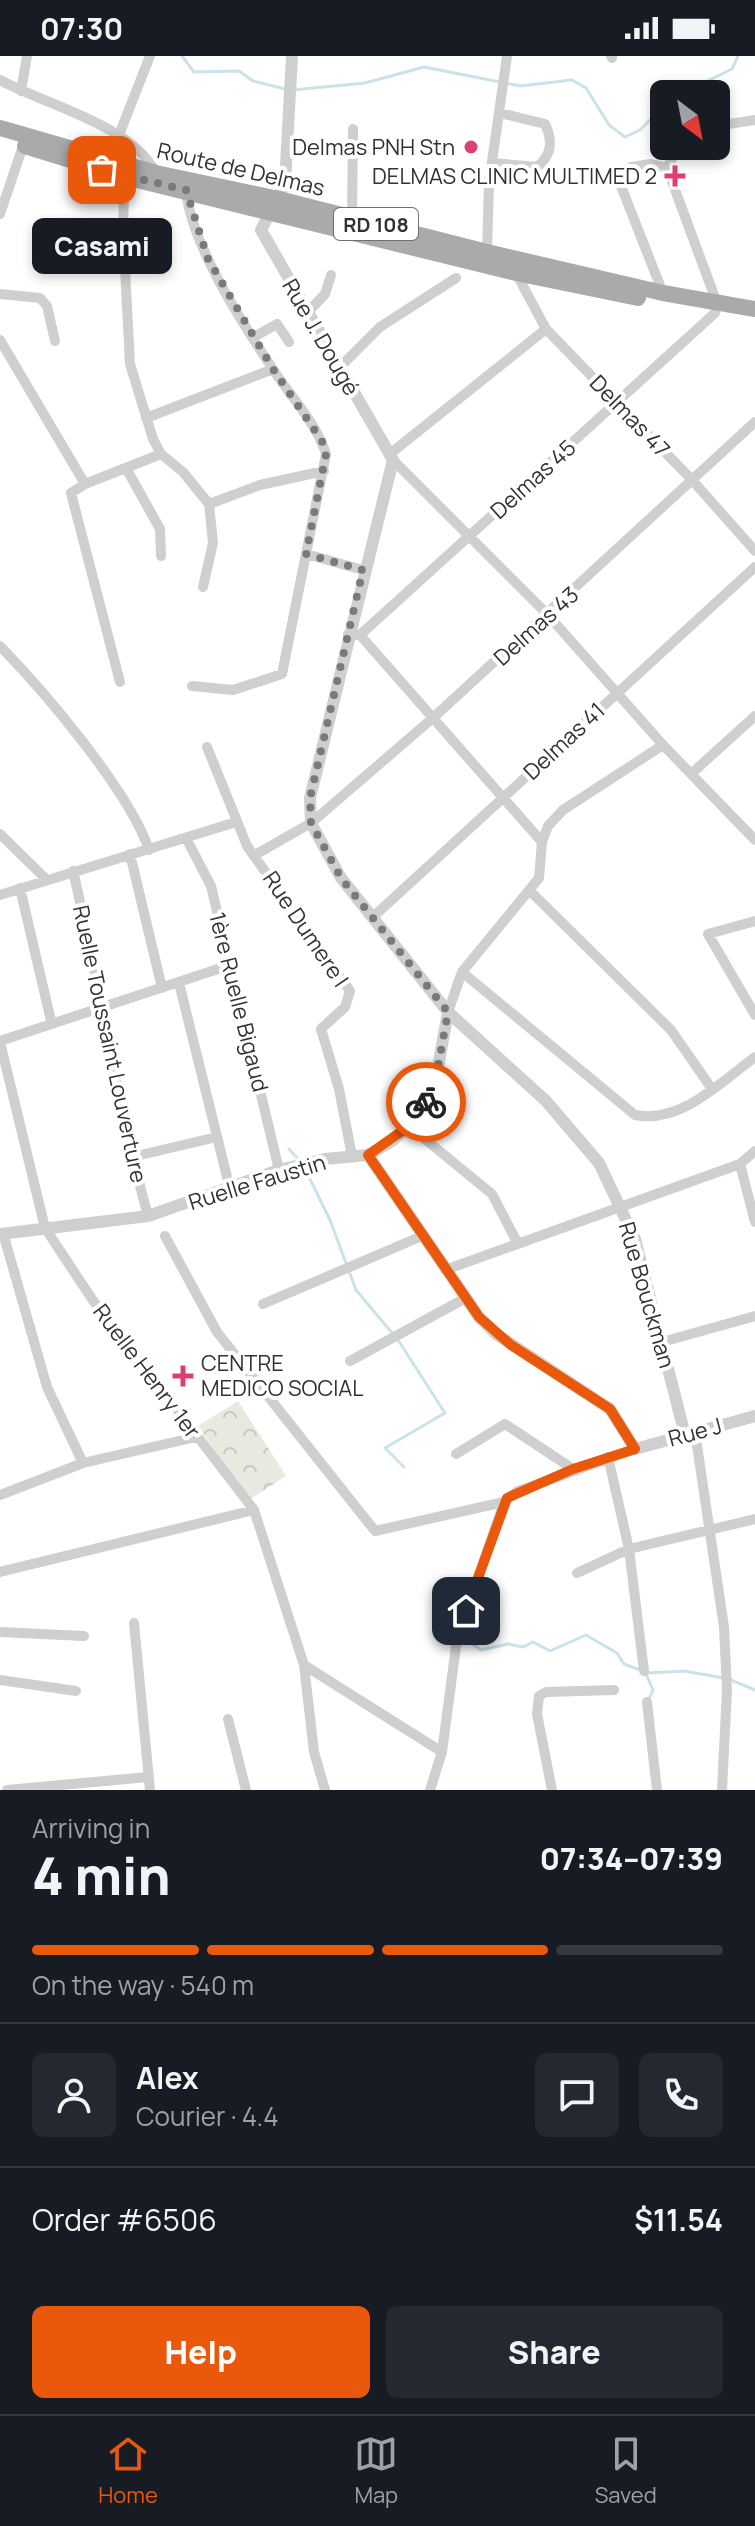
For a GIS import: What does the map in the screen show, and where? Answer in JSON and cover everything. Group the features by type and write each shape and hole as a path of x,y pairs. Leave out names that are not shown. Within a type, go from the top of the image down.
{"main road":[{"name":"Route de Delmas","path":"0,128 25,140 187,186 352,218 663,293 755,319"},
{"name":"Route de Delmas","path":"0,139 25,140"},
{"name":"Route de Delmas","path":"132,172 156,173 187,186"},
{"name":"Route de Delmas","path":"274,205 516,273 716,308 755,309"}],"street":[{"path":"21,91 27,56"},
{"path":"119,135 150,56"},
{"name":"Rue J. Dougé","path":"292,56 285,183 261,230 306,314 392,456"},
{"path":"487,252 492,163 507,56"},
{"path":"0,80 119,135 149,158 156,173"},
{"path":"492,163 537,167 548,159 550,149 545,124 500,113"},
{"path":"730,124 755,120"},
{"path":"352,218 353,129"},
{"path":"0,214 25,140"},
{"path":"671,160 667,168 716,308"},
{"path":"663,293 619,181 631,167 651,164 667,168"},
{"path":"132,172 123,231 130,364 146,418 161,454 183,472 209,504 213,543 203,587"},
{"path":"187,186 208,259 273,369 322,441 326,454 282,674 233,690 192,686"},
{"name":"Delmas 47","path":"516,273 546,329 693,481 755,551"},
{"path":"306,314 325,294 331,275"},
{"path":"338,369 380,327 456,278"},
{"path":"0,294 40,298 47,306 55,341"},
{"name":"Delmas 45","path":"354,635 470,537 716,308"},
{"path":"254,337 277,324 289,342"},
{"path":"311,823 310,798 354,635 363,570 392,456 546,329"},
{"path":"0,340 85,484"},
{"path":"146,418 273,369"},
{"name":"Delmas 43","path":"255,855 311,823 434,717 755,422"},
{"path":"120,682 71,493 85,484 161,454"},
{"path":"392,456 548,615 663,745 755,840"},
{"path":"126,468 160,529 161,556"},
{"path":"209,504 260,485 324,471"},
{"path":"306,554 363,570"},
{"name":"Delmas 41","path":"374,916 755,567"},
{"path":"354,635 434,717 542,842"},
{"path":"0,646 39,687 115,789 141,826 149,850"},
{"path":"691,774 755,716"},
{"path":"165,1236 217,1332 375,1531 504,1502 518,1491 635,1449 610,1409 496,1334 464,1299 368,1155 409,1126 434,1089 448,1012 462,972 539,878 542,842 548,826 563,810 663,745"},
{"name":"Rue Dumere I","path":"207,747 236,822 255,855 350,991 345,1007 321,1029 321,1037 334,1070 352,1156"},
{"path":"0,895 45,878 236,822"},
{"name":"Rue Bouckman","path":"311,823 341,878 448,1012 546,1101 599,1163 635,1239 690,1433 709,1532 726,1668 722,1790"},
{"path":"0,834 45,878"},
{"name":"1ère Ruelle Bigaud","path":"186,838 211,886 279,1170"},
{"path":"130,854 162,988"},
{"name":"Ruelle Toussaint Louverture","path":"73,871 104,1007 132,1157 148,1216"},
{"path":"20,888 51,1021"},
{"path":"530,891 671,1030 712,1089"},
{"path":"755,921 708,934 755,1015"},
{"path":"0,1042 51,1021 104,1007 230,965"},
{"path":"462,972 635,1115 674,1111 697,1102 755,1057"},
{"path":"179,983 230,1189"},
{"name":"Ruelle Henry 1er","path":"0,1042 45,1228 92,1299 254,1510"},
{"path":"409,1126 492,1194 517,1242"},
{"path":"132,1157 217,1137"},
{"path":"445,1270 740,1164 755,1151"},
{"name":"Ruelle Faustin","path":"2,1234 148,1216 279,1170 368,1155"},
{"path":"740,1164 755,1222"},
{"path":"2,1234 47,1387 83,1463"},
{"path":"263,1304 422,1236"},
{"path":"350,1361 464,1299"},
{"path":"662,1342 755,1316"},
{"name":"Rue J","path":"635,1449 755,1416"},
{"path":"456,1454 505,1424 573,1469"},
{"path":"0,1495 83,1463 196,1437"},
{"path":"608,1457 629,1549 644,1671"},
{"path":"430,1790 442,1752 457,1639 504,1502"},
{"path":"0,1572 254,1510 304,1665 314,1752 325,1790"},
{"path":"577,1573 629,1549 755,1519"},
{"path":"134,1623 150,1790"},
{"path":"0,1632 84,1636"},
{"path":"304,1665 442,1752"},
{"path":"0,1681 76,1691"},
{"path":"552,1790 537,1714 539,1696 546,1692 614,1690"},
{"path":"647,1702 657,1790"},
{"path":"228,1719 246,1790"},
{"path":"7,1790 148,1777"}],"green space":[{"path":"238,1401 286,1476 249,1500 198,1426"}],"waterway":[{"path":"182,56 194,72 239,71 253,81 285,89"},
{"path":"710,80 732,69 738,56"},
{"path":"293,90 365,83 424,67 520,86 572,80 586,88 609,125 625,137 640,130 650,120"},
{"path":"289,1149 300,1161"},
{"path":"304,1167 330,1220 356,1290 398,1340 445,1413 385,1448 404,1467"},
{"path":"468,1641 481,1650 508,1644 523,1647 533,1642 550,1651 586,1635 617,1653 624,1664 648,1673 684,1671 724,1678"},
{"path":"646,1674 653,1690 649,1699"},
{"path":"731,1680 755,1690"}],"way so far":[{"path":"102,170 186,190 208,259 273,369 322,441 326,454 324,471 306,554 363,570 310,798 311,823 341,878 448,1012 434,1089 426,1102"}],"place":[{"name":"Delmas PNH Stn","path":"471,147"},
{"name":"Casami","path":"102,170"},
{"name":"DELMAS CLINIC MULTIMED 2","path":"675,176"},
{"name":"CENTRE MEDICO SOCIAL","path":"183,1376"}],"route":[{"path":"426,1102 409,1126 392,1141 368,1155 479,1317 511,1345 610,1409 635,1449 573,1469 507,1498 466,1611"}]}
